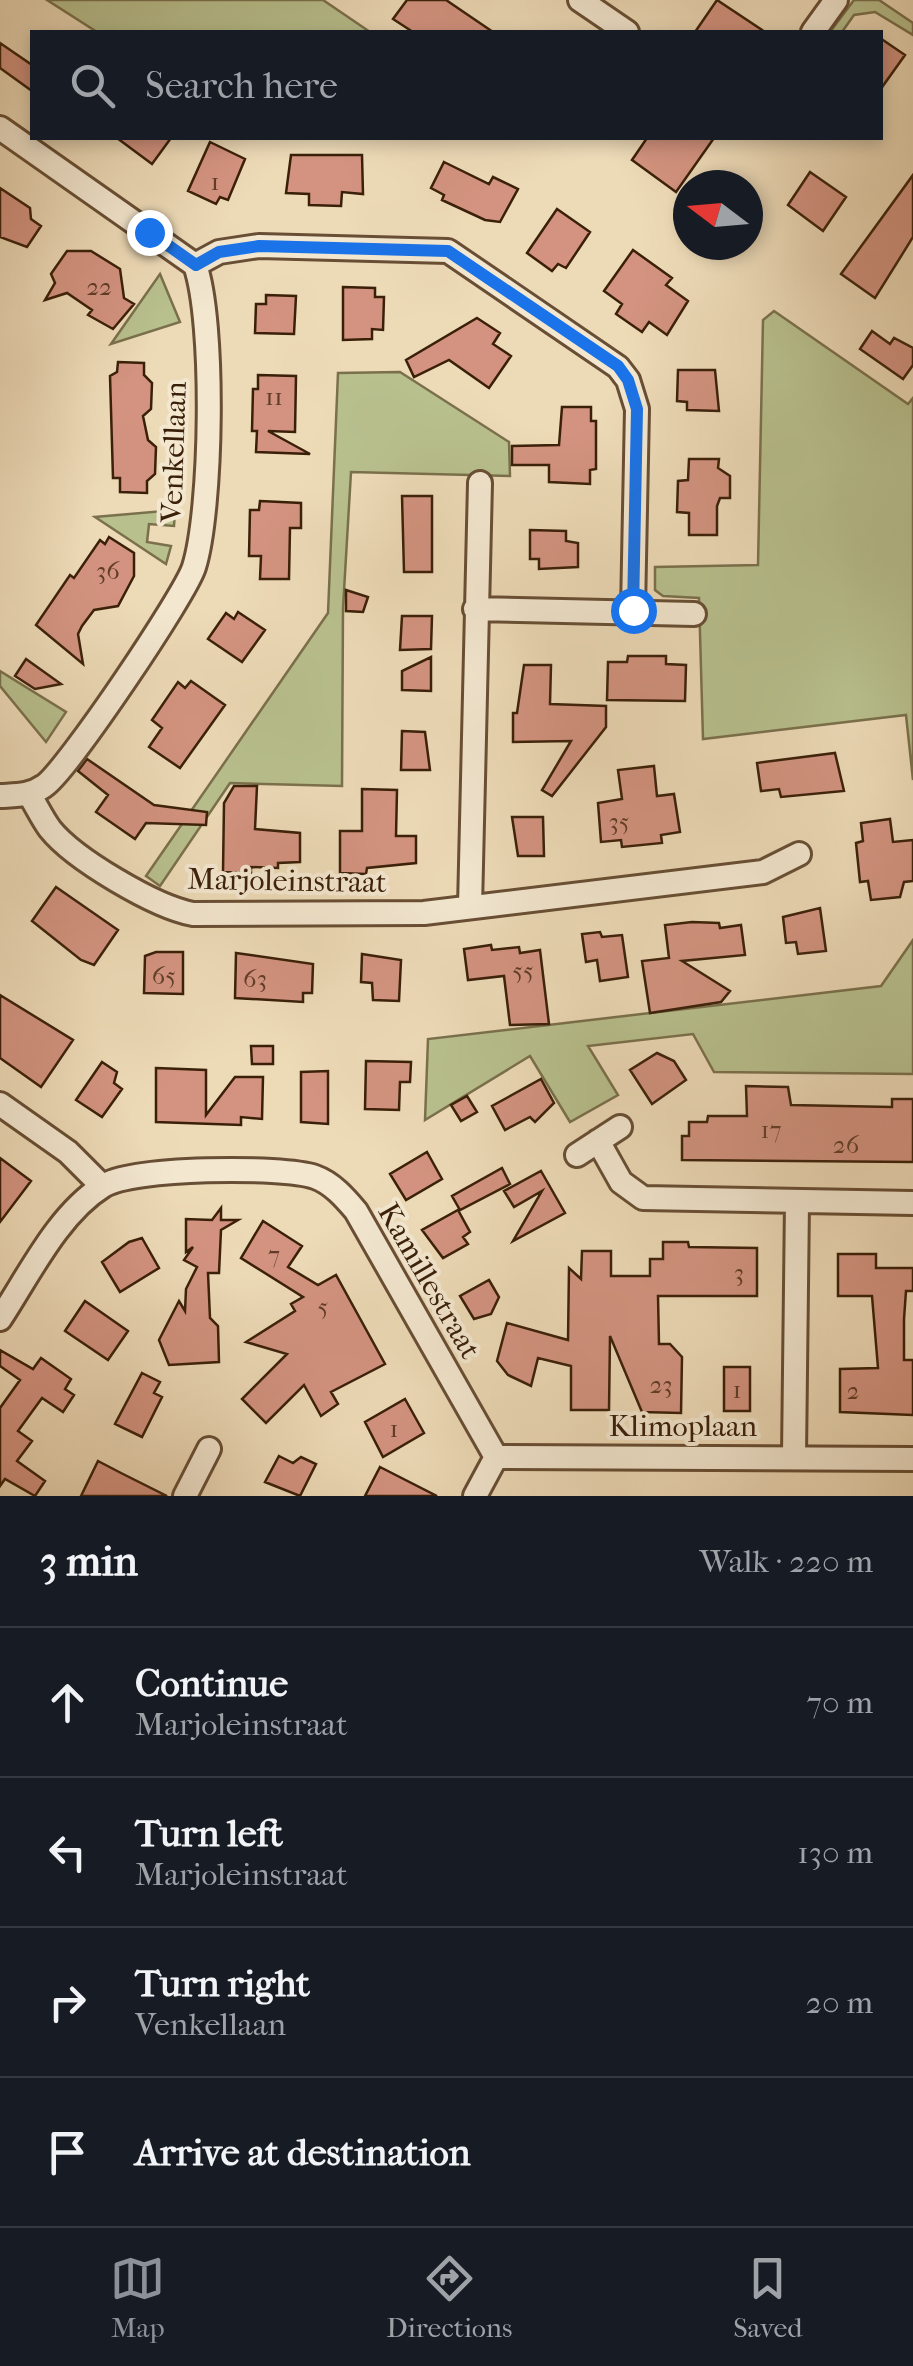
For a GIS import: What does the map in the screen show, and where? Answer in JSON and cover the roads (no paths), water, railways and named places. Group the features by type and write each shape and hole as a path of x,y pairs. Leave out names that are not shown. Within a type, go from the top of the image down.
{"street":[{"path":"580,0 624,30"},
{"path":"814,30 836,0"},
{"path":"0,128 196,265 219,252 259,246 448,251 618,366 628,380 637,409 633,610"},
{"name":"Venkellaan","path":"29,794 46,785 74,754 193,572 202,537 206,467 204,290 196,265"},
{"path":"470,908 480,482"},
{"path":"475,609 694,614"},
{"path":"0,796 29,794"},
{"name":"Marjoleinstraat","path":"29,794 51,831 139,896 165,909 192,914 424,912 470,908 763,872 799,854"},
{"path":"0,1104 68,1152 102,1186"},
{"path":"577,1155 620,1127"},
{"path":"598,1141 621,1182 643,1198 913,1203"},
{"name":"Kamillestraat","path":"0,1318 71,1214 102,1186 130,1173 164,1170 312,1176 326,1182 356,1212 496,1458"},
{"path":"794,1456 797,1202"},
{"path":"185,1496 209,1449"},
{"path":"475,1496 496,1458"},
{"name":"Klimoplaan","path":"496,1458 913,1459"}]}
